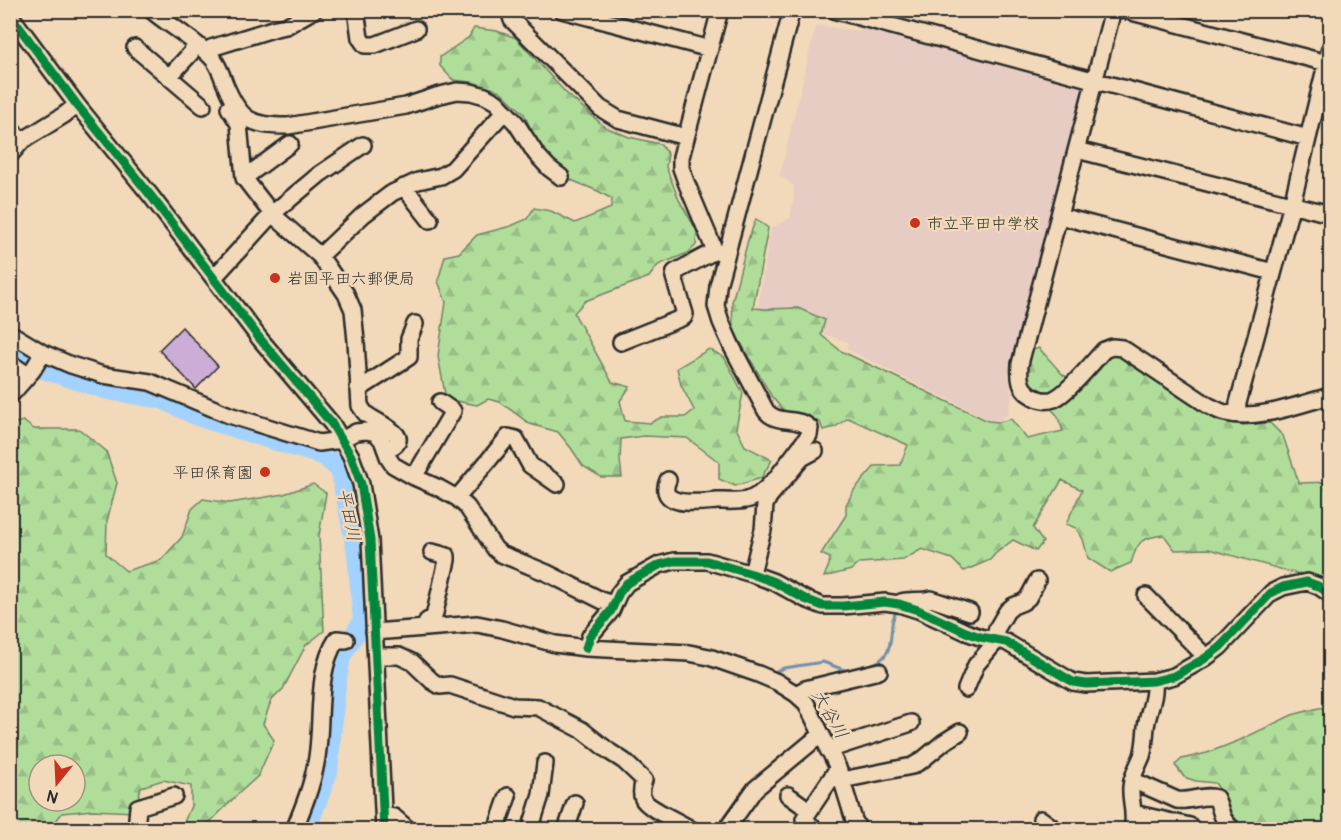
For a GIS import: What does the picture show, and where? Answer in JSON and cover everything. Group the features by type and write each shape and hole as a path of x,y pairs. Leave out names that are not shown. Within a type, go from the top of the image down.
{"street":[{"path":"151,10 201,48 215,62 240,113 250,121 269,126 288,126 406,106 457,91 471,92 496,102 516,123 536,154 561,177"},
{"path":"169,77 190,54 201,48 211,48 286,26 314,10"},
{"path":"356,10 360,38 365,45 375,45 416,28"},
{"path":"509,10 512,20 600,108 618,119 686,137"},
{"path":"562,10 600,15 710,49"},
{"path":"720,10 681,157 681,168 721,252"},
{"path":"752,574 764,530 765,505 809,435 810,428 805,423 771,416 766,411 732,347 716,306 721,252 792,10"},
{"path":"833,10 1308,138"},
{"path":"1113,10 1020,364 1021,386 1029,395 1040,400 1052,400 1062,394 1104,350 1112,347 1122,348 1209,406 1224,413 1258,415 1330,396"},
{"path":"1124,10 1329,56 1237,415"},
{"path":"10,15 77,105 152,196 260,339 332,424 351,456 361,484 370,540 384,822 394,817 409,830"},
{"path":"135,48 203,106"},
{"path":"220,72 218,82 223,99 239,124 244,178 272,214 320,256 346,294 353,310 360,406 366,414 392,430 397,436 393,447 386,450"},
{"path":"10,155 22,141 77,105"},
{"path":"320,256 363,215 392,193 418,181 441,176 453,169 505,111"},
{"path":"10,128 22,141"},
{"path":"244,178 290,144"},
{"path":"213,276 272,214 320,174 363,145"},
{"path":"1077,150 1330,214"},
{"path":"404,187 430,219"},
{"path":"1060,216 1273,272"},
{"path":"621,342 684,317 674,277 675,272 721,252"},
{"path":"358,387 364,386 409,357 409,339 415,324"},
{"path":"10,333 35,365"},
{"path":"10,363 71,365 103,375 150,382 229,415 320,442 341,440 356,432 376,433 393,465 458,498 501,554 614,604"},
{"path":"10,396 35,365"},
{"path":"414,477 453,411 440,402"},
{"path":"458,498 508,437 516,438 530,465 557,484"},
{"path":"668,480 665,487 667,494 678,501 746,500 758,495 802,458 815,451"},
{"path":"425,628 427,621 434,616 447,560 447,556 432,552"},
{"path":"586,648 590,636 611,611 619,593 627,583 659,565 674,561 707,561 752,574 824,606 885,602 899,604 980,637 1006,642 1073,682 1086,684 1154,681 1174,676 1220,647 1271,593 1283,587 1307,582 1330,594"},
{"path":"966,689 976,665 993,645 997,628 1007,611 1028,598 1036,581"},
{"path":"1146,596 1200,651 1204,659"},
{"path":"899,604 903,601 931,599 970,612"},
{"path":"374,632 477,624 555,644 586,648 689,653 709,657 758,674 800,692 844,776 854,820 859,830"},
{"path":"294,830 309,792 316,762 324,669 337,639 345,640"},
{"path":"376,656 399,656 412,662 440,686 450,686 514,706 538,707 582,730 624,761 644,780 641,789 642,798 650,807 692,830"},
{"path":"800,692 879,671"},
{"path":"1132,830 1132,780 1145,744 1146,726 1155,691 1154,681"},
{"path":"726,830 755,789 813,741 829,745 911,723"},
{"path":"816,830 804,819 844,776 912,766 960,732"},
{"path":"530,830 541,795 545,763"},
{"path":"1132,780 1177,800 1209,796 1216,798 1222,818 1234,830"},
{"path":"788,795 810,810"},
{"path":"136,830 138,807 174,796"},
{"path":"496,830 508,796"},
{"path":"566,830 575,803"},
{"path":"1133,813 1190,826"},
{"path":"1041,819 1056,830"}],"shaded area":[{"name":"市立平田中学校","path":"816,25 857,31 867,28 1014,69 1017,64 1080,82 1085,91 1008,375 1012,397 1007,415 1000,420 990,420 847,349 848,342 757,313 771,228 790,218 794,186 780,175"}],"green space":[{"path":"474,28 497,31 516,38 565,92 605,127 629,137 660,144 668,154 666,167 679,200 697,231 696,245 688,253 658,265 649,277 585,301 574,313 612,382 630,387 620,401 625,421 650,423 662,417 685,417 694,410 681,385 677,368 709,349 724,357 743,393 736,428 745,446 772,460 761,478 735,486 719,479 719,462 687,438 644,436 621,439 622,477 601,477 583,466 558,432 530,424 500,402 488,399 477,405 446,399 438,356 446,302 438,281 445,256 459,253 477,235 527,219 534,208 551,211 575,223 611,208 612,199 571,180 539,147 524,114 500,91 472,82 453,80 440,66 440,57 469,37"},
{"path":"756,219 768,228 753,308 798,308 825,320 821,335 841,351 988,421 999,422 1011,419 1027,439 1063,431 1057,415 1033,390 1027,380 1030,351 1039,348 1063,375 1079,382 1111,353 1132,360 1185,400 1218,421 1243,425 1270,423 1283,436 1299,483 1330,482 1330,578 1305,576 1209,549 1175,550 1164,535 1145,539 1138,545 1131,563 1110,572 1088,558 1083,539 1076,528 1066,524 1082,490 1062,480 1033,528 1043,542 1036,551 1013,540 990,560 964,571 952,559 922,549 903,560 859,563 851,570 824,577 830,558 821,554 846,515 846,505 854,490 875,466 900,465 908,445 848,418 835,427 823,430 820,422 783,410 772,397 733,329 732,302 748,240"},
{"path":"23,421 34,429 79,429 106,451 117,483 107,521 106,554 126,571 161,560 182,537 192,509 203,499 230,503 284,494 313,484 326,493 319,536 324,631 306,645 283,689 271,701 263,724 274,740 258,776 203,829 181,829 191,806 191,786 163,780 141,787 134,812 87,811 87,753 27,753 27,813 62,813 50,829 11,830 11,424"},
{"path":"1330,707 1330,829 1244,829 1232,814 1215,783 1184,777 1175,765 1182,759 1207,753 1238,741 1292,715"}],"building":[{"path":"182,327 218,366 196,389 159,350"}],"waterway":[{"name":"平田川","path":"10,351 43,369 108,390 162,399 200,417 325,456 340,470 357,553 363,621 341,656 336,684 328,772 306,830"},
{"path":"1276,583 1280,579 1292,578"},
{"path":"871,666 883,658 889,649 893,619 899,609"},
{"path":"774,672 784,668 823,662 847,671"},
{"name":"大谷川","path":"762,668 780,676"}],"cycle path":[{"path":"10,15 77,105 151,196 260,339 332,424 351,456 361,484 370,540 384,830"},
{"path":"586,648 590,636 611,611 619,593 627,583 659,565 674,561 707,561 752,574 823,606 885,602 899,604 980,637 1006,642 1073,682 1086,684 1154,681 1174,676 1220,647 1271,593 1283,587 1307,582 1330,594"}],"place":[{"name":"市立平田中学校","path":"915,223"},
{"name":"岩国平田六郵便局","path":"275,278"},
{"name":"平田保育園","path":"265,472"}]}
